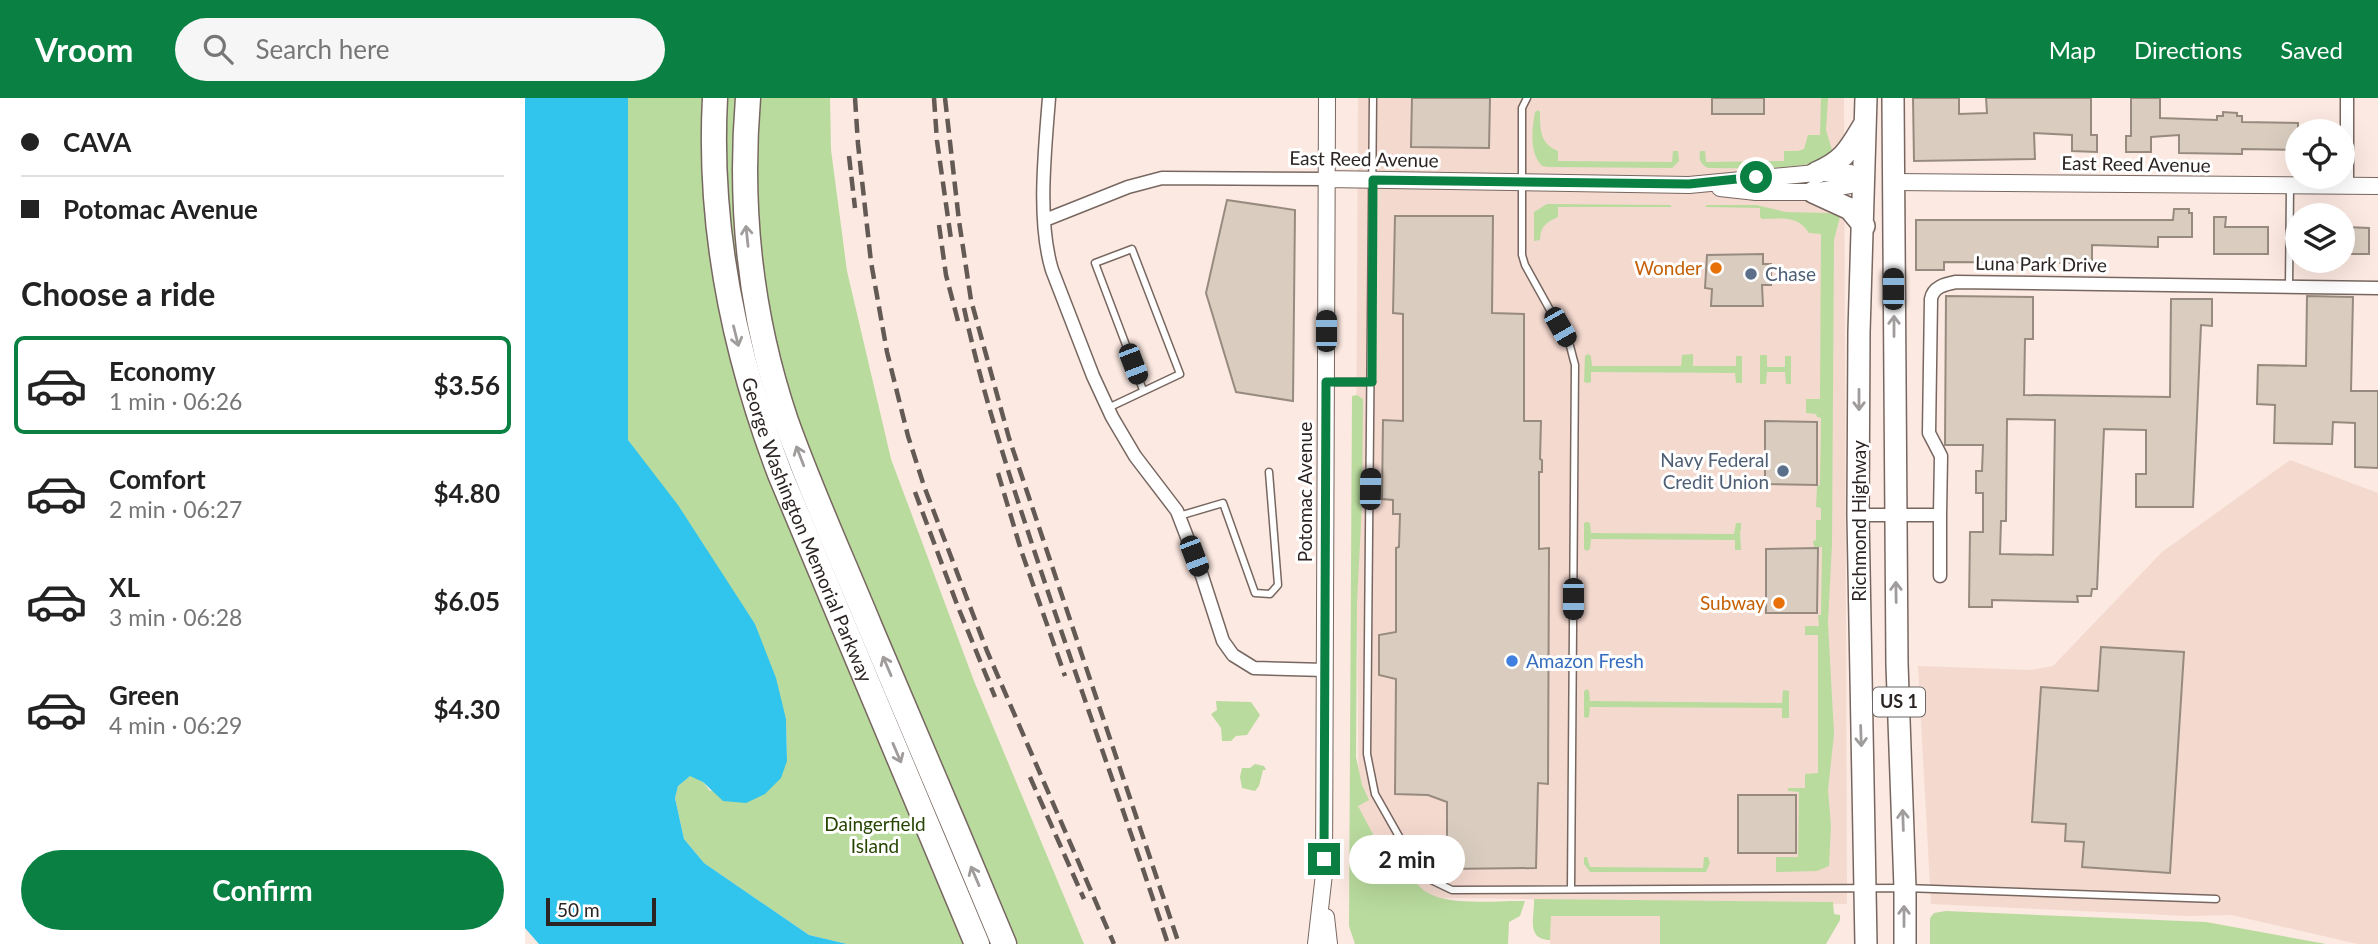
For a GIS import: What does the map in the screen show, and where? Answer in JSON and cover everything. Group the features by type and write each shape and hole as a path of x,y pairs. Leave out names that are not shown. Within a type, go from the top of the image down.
{"highway":[{"name":"George Washington Memorial Parkway","path":"715,98 714,161 719,242 733,323 753,398 780,474 976,941"},
{"name":"George Washington Memorial Parkway","path":"748,98 746,223 757,305 775,384 814,495 1003,941"},
{"name":"Richmond Highway","path":"1866,98 1866,124 1874,189 1893,236 1897,664 1905,944"},
{"name":"Richmond Highway","path":"1866,944 1859,668 1860,332 1874,189 1893,98"},
{"path":"1866,124 1843,158 1815,183 1850,209 1874,189"}],"street":[{"path":"1049,98 1046,251 1108,408 1136,456 1179,516 1223,640 1233,654 1254,668 1325,670"},
{"name":"Potomac Avenue","path":"1316,944 1323,886 1327,98"},
{"path":"2347,98 2347,119"},
{"name":"East Reed Avenue","path":"1045,220 1128,187 1162,178 1689,184 1815,183 1850,173 1874,189 2285,186"},
{"name":"East Reed Avenue","path":"2355,186 2378,186"},
{"name":"Luna Park Drive","path":"1940,576 1941,456 1929,433 1931,299 1935,289 1956,282 2378,288"},
{"path":"1858,515 1940,515"},
{"name":"Potomac Avenue","path":"1323,886 1329,944"}],"lane":[{"path":"1373,98 1367,754 1375,794 1414,863 1429,879 1452,890 1905,888 2216,899"},
{"path":"1527,98 1523,108 1521,183 1523,260 1570,346 1575,365 1571,889"},
{"path":"2289,287 2290,189"},
{"path":"1108,408 1180,374 1132,248 1095,263 1143,390"},
{"path":"1326,382 1372,382"},
{"path":"1179,516 1223,503 1255,593 1270,594 1278,585 1269,472"}],"shaded area":[{"path":"1358,98 1844,98 1847,904 1389,897 1359,850 1356,496"},
{"path":"2290,460 2378,493 2378,944 2358,944 2231,915 2189,916 1931,904 1918,666 2030,670 2053,666 2162,552"},
{"path":"1550,916 1660,916 1660,944 1550,944"}],"green space":[{"name":"Daingerfield Island","path":"628,98 830,98 831,150 847,271 891,459 974,681 1084,944 847,944 809,935 704,863 684,839 675,798 678,786 690,775 703,782 710,791 787,761 786,719 755,624 628,440"},
{"path":"1821,98 1828,98 1826,130 1834,157 1805,165 1772,168 1708,168 1703,165 1700,151 1705,151 1706,162 1784,161 1784,151 1804,149 1808,135 1820,135"},
{"path":"1538,110 1542,136 1558,151 1558,161 1672,162 1673,151 1678,151 1679,161 1672,168 1542,166 1535,154 1532,140 1535,112"},
{"path":"1547,204 1672,207 1558,207 1558,217 1545,225 1540,240 1534,241 1534,212"},
{"path":"1756,205 1786,212 1829,213 1840,217 1834,240 1832,544 1828,623 1834,734 1828,790 1831,826 1829,866 1817,871 1776,872 1776,857 1798,857 1799,792 1788,791 1788,788 1805,788 1805,774 1818,773 1818,635 1805,635 1805,626 1819,626 1818,615 1821,615 1822,547 1814,547 1813,541 1816,540 1816,520 1821,520 1821,508 1816,507 1817,486 1820,485 1821,418 1816,414 1806,413 1806,399 1820,399 1821,234 1809,233 1794,221 1762,219 1760,208 1705,207"},
{"path":"1693,354 1693,366 1736,366 1736,356 1742,356 1742,383 1736,383 1735,373 1591,372 1591,382 1588,383 1584,382 1585,356 1591,356 1592,366 1681,366 1682,355"},
{"path":"1760,355 1767,355 1767,367 1785,367 1785,356 1791,356 1791,384 1786,384 1785,372 1767,372 1766,384 1760,384"},
{"path":"1357,395 1363,399 1356,757 1362,785 1369,800 1358,806 1392,870 1404,864 1425,891 1459,901 1525,901 1520,916 1509,922 1508,944 1355,944 1349,926 1352,396"},
{"path":"1584,523 1590,523 1591,533 1734,534 1736,523 1741,523 1741,550 1735,550 1735,540 1591,539 1590,549 1587,551 1584,549"},
{"path":"1587,689 1590,701 1782,703 1783,690 1789,691 1789,718 1782,718 1782,708 1590,707 1587,718 1584,717 1584,691"},
{"path":"1216,701 1251,702 1260,715 1247,735 1236,736 1231,741 1222,741 1221,728 1211,714 1217,710"},
{"path":"1255,764 1264,766 1266,770 1263,770 1259,786 1255,791 1242,788 1242,768 1250,768"},
{"path":"1584,857 1587,857 1590,867 1703,868 1704,857 1708,857 1710,863 1706,872 1590,872 1584,864"},
{"path":"1534,899 1833,902 1834,914 1840,915 1840,920 1826,944 1660,944 1660,916 1551,916 1550,940 1542,939 1534,931"},
{"path":"1946,911 2206,922 2326,944 1930,944 1930,918 1934,913"}],"water":[{"path":"525,98 628,98 628,440 678,505 755,624 776,678 786,719 787,761 781,778 765,794 746,803 723,801 703,782 690,776 678,786 675,798 684,839 704,863 809,935 847,944 539,944 525,928"}],"building":[{"path":"1412,98 1490,98 1489,148 1411,147"},
{"path":"1712,98 1764,98 1764,114 1712,114"},
{"path":"1913,98 1959,98 1959,114 1987,113 1986,98 2091,98 2091,135 2097,135 2097,152 2072,151 2072,135 2034,133 2035,159 1914,161"},
{"path":"2131,98 2160,98 2160,118 2217,120 2217,116 2223,116 2223,112 2237,113 2237,116 2242,116 2242,122 2285,123 2285,150 2242,149 2242,154 2179,153 2179,135 2151,137 2151,152 2126,152 2126,136 2131,136"},
{"path":"1227,200 1295,210 1293,401 1236,392 1206,293"},
{"path":"2174,209 2189,209 2189,213 2192,213 2192,237 2158,237 2158,247 2092,245 2092,263 1944,262 1944,270 1916,270 1916,220 2173,220"},
{"path":"1395,216 1493,216 1492,313 1524,314 1524,421 1541,421 1539,549 1549,548 1548,784 1538,783 1536,868 1447,869 1447,802 1428,795 1395,794 1396,679 1379,675 1379,635 1396,632 1396,548 1399,547 1400,514 1393,514 1393,500 1382,499 1383,420 1403,421 1403,314 1393,313"},
{"path":"2214,217 2226,217 2225,227 2268,227 2268,254 2214,254"},
{"path":"2355,227 2369,228 2369,254 2355,254"},
{"name":"Chase","path":"1763,254 1763,264 1771,264 1771,285 1762,285 1763,306 1711,306 1712,289 1705,288 1707,255"},
{"path":"1946,296 2033,297 2033,339 2025,339 2024,395 2170,397 2171,299 2212,299 2212,326 2201,325 2193,507 2136,507 2136,474 2146,474 2146,430 2104,429 2097,589 2092,589 2091,596 2077,596 2078,602 1992,600 1992,607 1969,607 1970,532 1983,532 1983,493 1976,493 1976,471 1982,471 1983,445 1945,445","holes":["2007,419 2055,420 2053,555 2000,554 2001,521 2006,521"]},
{"path":"2307,296 2353,297 2351,391 2378,391 2378,468 2355,467 2355,423 2333,422 2332,444 2274,443 2275,405 2257,404 2258,365 2306,366"},
{"path":"1765,421 1817,422 1817,485 1765,484"},
{"path":"1818,548 1817,613 1766,613 1766,549"},
{"path":"2101,647 2184,652 2170,873 2082,867 2084,842 2065,841 2066,824 2032,822 2041,687 2098,691"},
{"path":"1738,795 1796,795 1796,853 1738,853"}],"railway":[{"path":"855,98 871,262 887,352 908,436 924,486 987,651 1114,944"},
{"path":"934,98 937,141 951,239"},
{"path":"945,98 971,300 1009,438 1179,944"},
{"path":"849,156 855,208"},
{"path":"939,225 946,275 959,325"},
{"path":"964,308 1013,487 1168,944"},
{"path":"998,473 1021,550 1065,676"},
{"path":"915,492 995,697"},
{"path":"1030,777 1084,899"}],"place":[{"name":"Wonder","path":"1716,268"},
{"name":"Chase","path":"1751,274"},
{"name":"Navy Federal Credit Union","path":"1783,471"},
{"name":"Subway","path":"1779,603"},
{"name":"Amazon Fresh","path":"1512,661"}],"route":[{"path":"1324,859 1326,382 1372,382 1373,180 1689,184 1756,177"}]}
